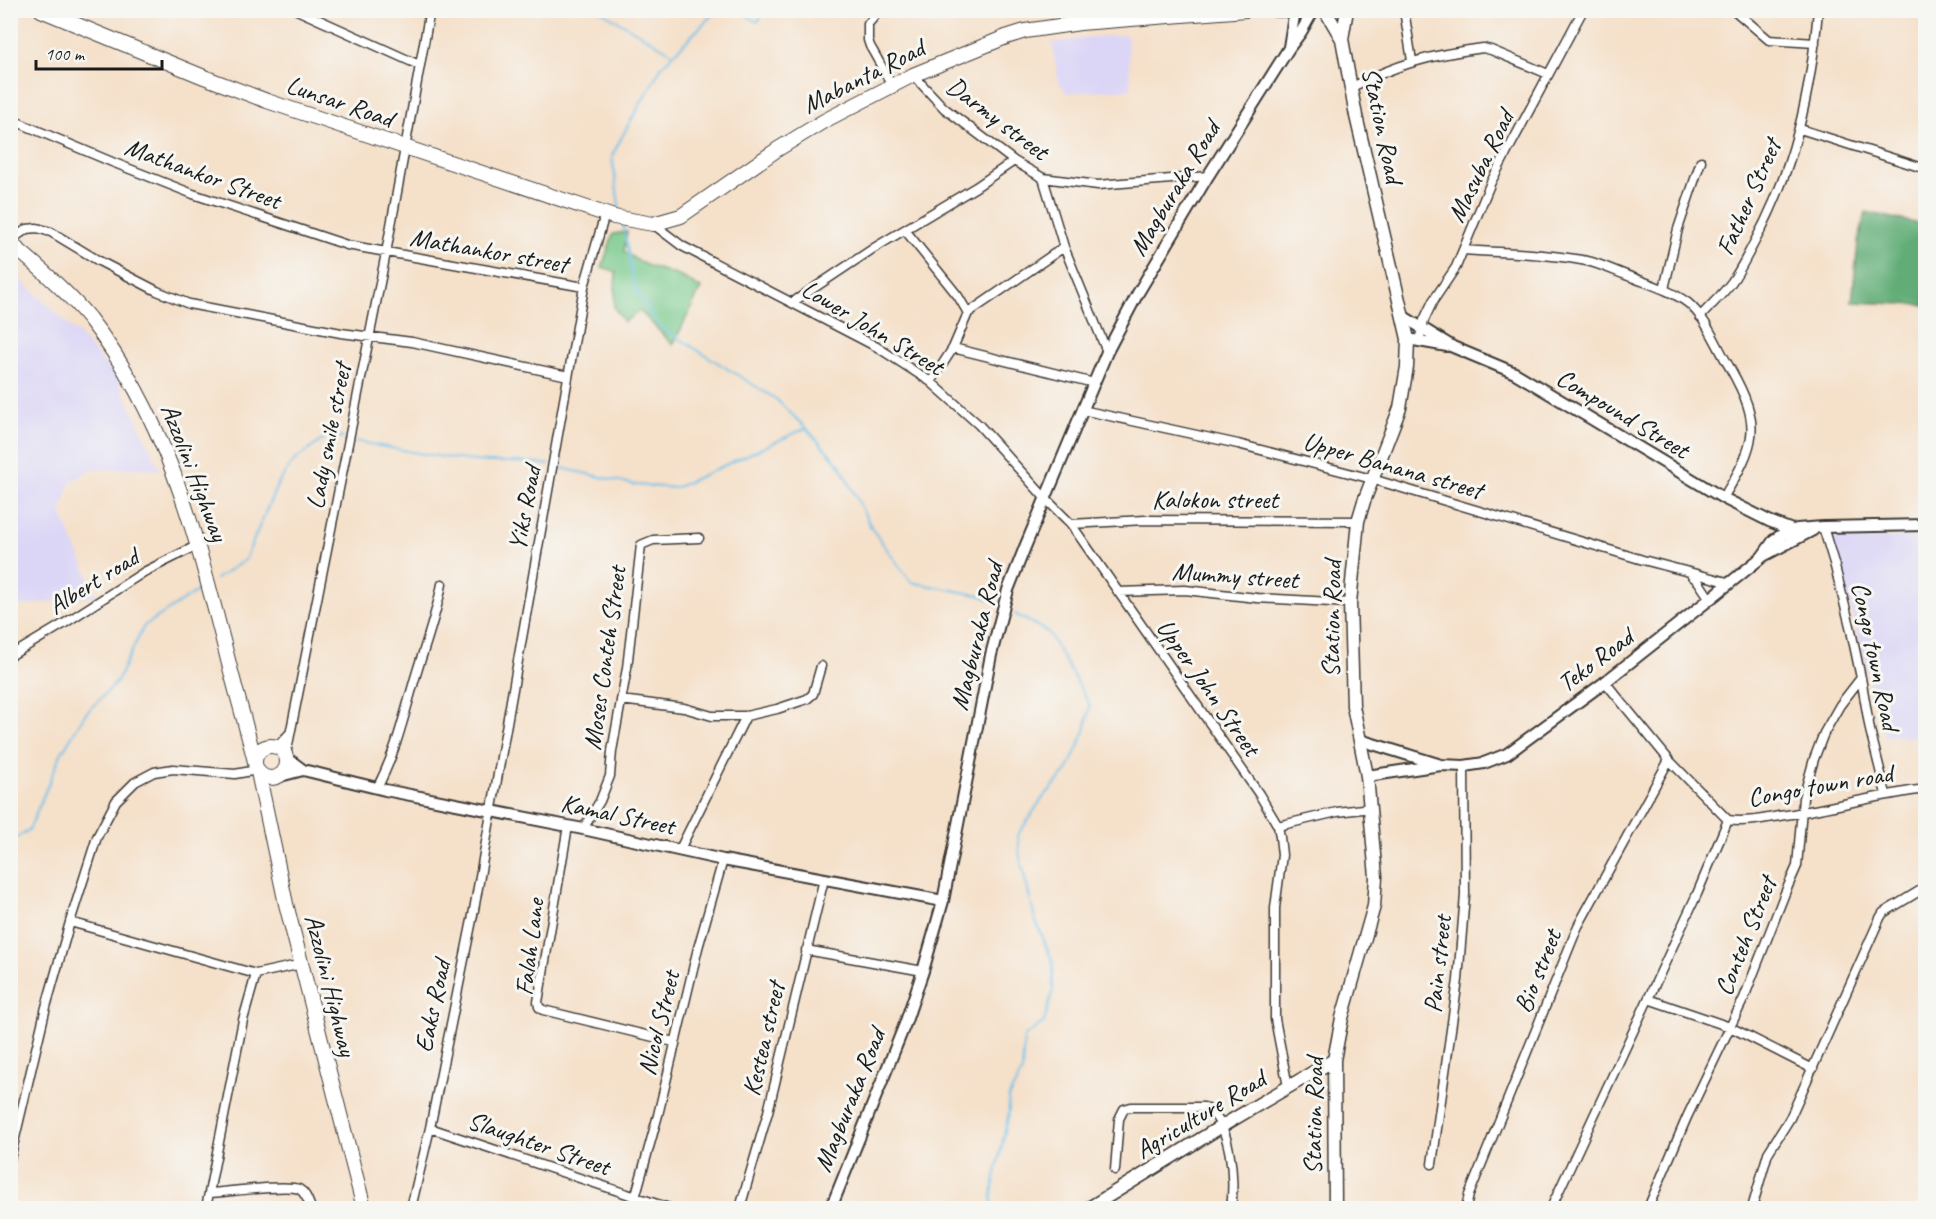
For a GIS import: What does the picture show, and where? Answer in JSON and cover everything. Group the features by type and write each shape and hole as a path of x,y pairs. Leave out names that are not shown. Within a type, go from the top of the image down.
{"main road":[{"name":"Lunsar Road","path":"41,10 204,77 404,148 630,221"},
{"name":"Mabanta Road","path":"630,221 653,224 681,216 778,149 824,121 913,75 963,53 1024,31 1080,23 1246,10"},
{"path":"1276,10 1313,11"},
{"name":"Station Road","path":"1325,10 1342,39"},
{"name":"Station Road","path":"1335,1209 1334,1060 1342,1018 1374,906 1375,857 1371,807 1353,706 1350,603 1358,521 1400,408 1414,340 1404,317 1350,88 1342,39 1347,10"},
{"name":"Azzolini Highway","path":"11,243 71,297 89,318 123,367 163,445 178,482 198,545 266,802 286,904 364,1209"},
{"path":"248,733 279,752 285,772 277,777 266,777 257,768 257,755 279,752"},
{"path":"266,802 277,777"},
{"name":"Agriculture Road","path":"1089,1209 1222,1125 1334,1060"}],"street":[{"path":"297,10 419,65"},
{"name":"Lady smile street","path":"279,752 290,733 386,253 430,10"},
{"path":"880,10 868,24 868,40 892,86"},
{"path":"1404,10 1412,62"},
{"name":"Masuba Road","path":"1414,340 1433,301 1456,267 1491,182 1583,10"},
{"path":"1734,10 1769,40 1815,43"},
{"name":"Father Street","path":"1700,317 1731,283 1759,234 1778,194 1800,129 1815,43 1818,10"},
{"name":"Magburaka Road","path":"1289,48 1295,11"},
{"name":"Magburaka Road","path":"831,1209 905,1024 923,971 943,901 991,655 1002,609 1024,547 1107,352 1138,293 1313,11"},
{"path":"1350,88 1383,71 1412,62 1448,53 1487,48 1548,74"},
{"name":"Darmy street","path":"913,75 944,108 1014,161 1043,178 1098,186 1208,177"},
{"name":"Mathankor Street","path":"10,119 112,162 215,201 347,245 386,253"},
{"path":"1800,129 1926,169"},
{"path":"793,302 874,248 1014,161"},
{"path":"1664,289 1678,229 1701,161"},
{"path":"1043,178 1064,247 1107,352"},
{"name":"Yiks Road","path":"490,811 584,287 610,215"},
{"name":"Lower John Street","path":"653,224 682,246 877,347 931,382 979,425 1046,499"},
{"path":"11,243 27,229 36,228 51,232 99,261 157,291 189,304 369,337 412,342 568,376"},
{"path":"905,230 958,296 968,313"},
{"path":"931,382 953,348 968,313 1064,247"},
{"path":"1464,250 1588,261 1664,289 1688,303 1700,317 1740,386 1752,421 1749,451 1723,498"},
{"name":"Mathankor street","path":"386,253 584,287"},
{"name":"Compound Street","path":"1404,317 1453,347 1515,374 1723,498 1792,530"},
{"name":"Compound Street","path":"1414,340 1453,347"},
{"path":"953,348 1094,383"},
{"name":"Upper Banana street","path":"1082,410 1238,444 1372,479 1689,573 1731,583"},
{"name":"Upper John Street","path":"1046,499 1071,524 1259,794 1278,826"},
{"name":"Kalokon street","path":"1071,524 1145,520 1358,521"},
{"path":"1769,521 1776,545"},
{"name":"Teko Road","path":"1366,776 1441,765 1464,766 1484,763 1508,754 1710,600 1776,545 1783,534 1792,530 1819,528 1926,525"},
{"name":"Teko Road","path":"1776,545 1819,528"},
{"name":"Congo town Road","path":"1819,528 1834,563 1862,678 1870,730 1886,794"},
{"name":"Moses Conteh Street","path":"583,829 600,801 610,776 612,751 627,668 641,545 653,540 699,538"},
{"name":"Albert road","path":"10,656 144,572 198,545"},
{"path":"1689,573 1698,581 1710,600"},
{"path":"377,788 387,770 394,749 426,646 442,584"},
{"name":"Mummy street","path":"1118,592 1185,590 1257,598 1350,603"},
{"path":"621,700 684,708 712,716 746,716 807,699 813,694 821,666"},
{"name":"Conteh Street","path":"1648,1209 1744,998 1797,866 1803,798 1824,733 1840,705 1862,678"},
{"name":"Congo town road","path":"1605,682 1669,760 1728,820 1749,821 1801,813 1886,794 1926,789"},
{"path":"679,850 746,716"},
{"name":"Teko Road","path":"1360,740 1441,765"},
{"name":"Kamal Street","path":"279,752 303,770 377,788 583,829 723,860 943,901"},
{"name":"Bio street","path":"1466,1209 1469,1195 1578,926 1669,760"},
{"name":"Pain street","path":"1432,1164 1458,980 1465,895 1464,766"},
{"path":"10,1159 14,1126 70,922 97,837 116,801 135,782 154,772 173,769 235,774 257,768"},
{"path":"277,777 303,770"},
{"path":"1288,1087 1275,1019 1275,908 1281,855 1278,826 1337,812 1371,807"},
{"name":"Eaks Road","path":"411,1209 430,1128 474,910 490,811"},
{"path":"1551,1209 1728,820"},
{"name":"Falah Lane","path":"568,826 539,1007 543,1010 674,1042"},
{"name":"Nicol Street","path":"635,1198 723,860"},
{"name":"Kestea street","path":"740,1209 768,1112 824,879"},
{"path":"1752,1209 1768,1153 1790,1118 1880,918 1883,913 1926,887"},
{"path":"70,922 256,974 302,964"},
{"path":"806,950 923,971"},
{"path":"206,1209 243,1020 256,974"},
{"path":"1648,999 1730,1027 1813,1069"},
{"path":"1115,1170 1119,1119 1124,1109 1131,1107 1204,1107 1214,1113 1222,1125 1233,1179 1231,1209"},
{"name":"Slaughter Street","path":"430,1128 669,1209"},
{"path":"210,1193 281,1187 297,1188 304,1193 311,1209"}],"shaded area":[{"path":"1127,35 1131,89 1065,93 1064,87 1059,84 1052,43 1091,37"},
{"path":"10,269 79,335 116,376 160,470 135,468 90,470 70,483 61,513 97,596 11,607"},
{"path":"1925,537 1925,737 1885,736 1832,538"}],"green space":[{"path":"1866,212 1925,225 1925,305 1852,302 1858,242"},
{"path":"627,232 624,251 645,264 686,279 701,288 673,345 640,311 624,322 614,307 616,272 602,267 613,234"}],"waterway":[{"path":"599,10 674,54"},
{"path":"620,213 612,156 626,129 662,66 713,14 728,10"},
{"path":"738,10 757,22 767,10"},
{"path":"623,225 635,289 659,326 776,399 806,428 840,465 872,529 911,582 982,596 990,600"},
{"path":"557,467 636,485 675,488 806,428"},
{"path":"216,579 245,560 278,483 294,461 329,435 343,438"},
{"path":"355,441 484,462 531,462 549,465"},
{"path":"10,842 29,830 61,754 85,714 116,683 144,626 202,588"},
{"path":"991,1208 993,1187 1009,1112 1008,1098 1022,1072 1024,1037 1044,1022 1053,990 1053,963 1035,919 1020,858 1018,835 1041,800 1067,771 1085,731 1090,705 1048,632 1015,614"}]}
